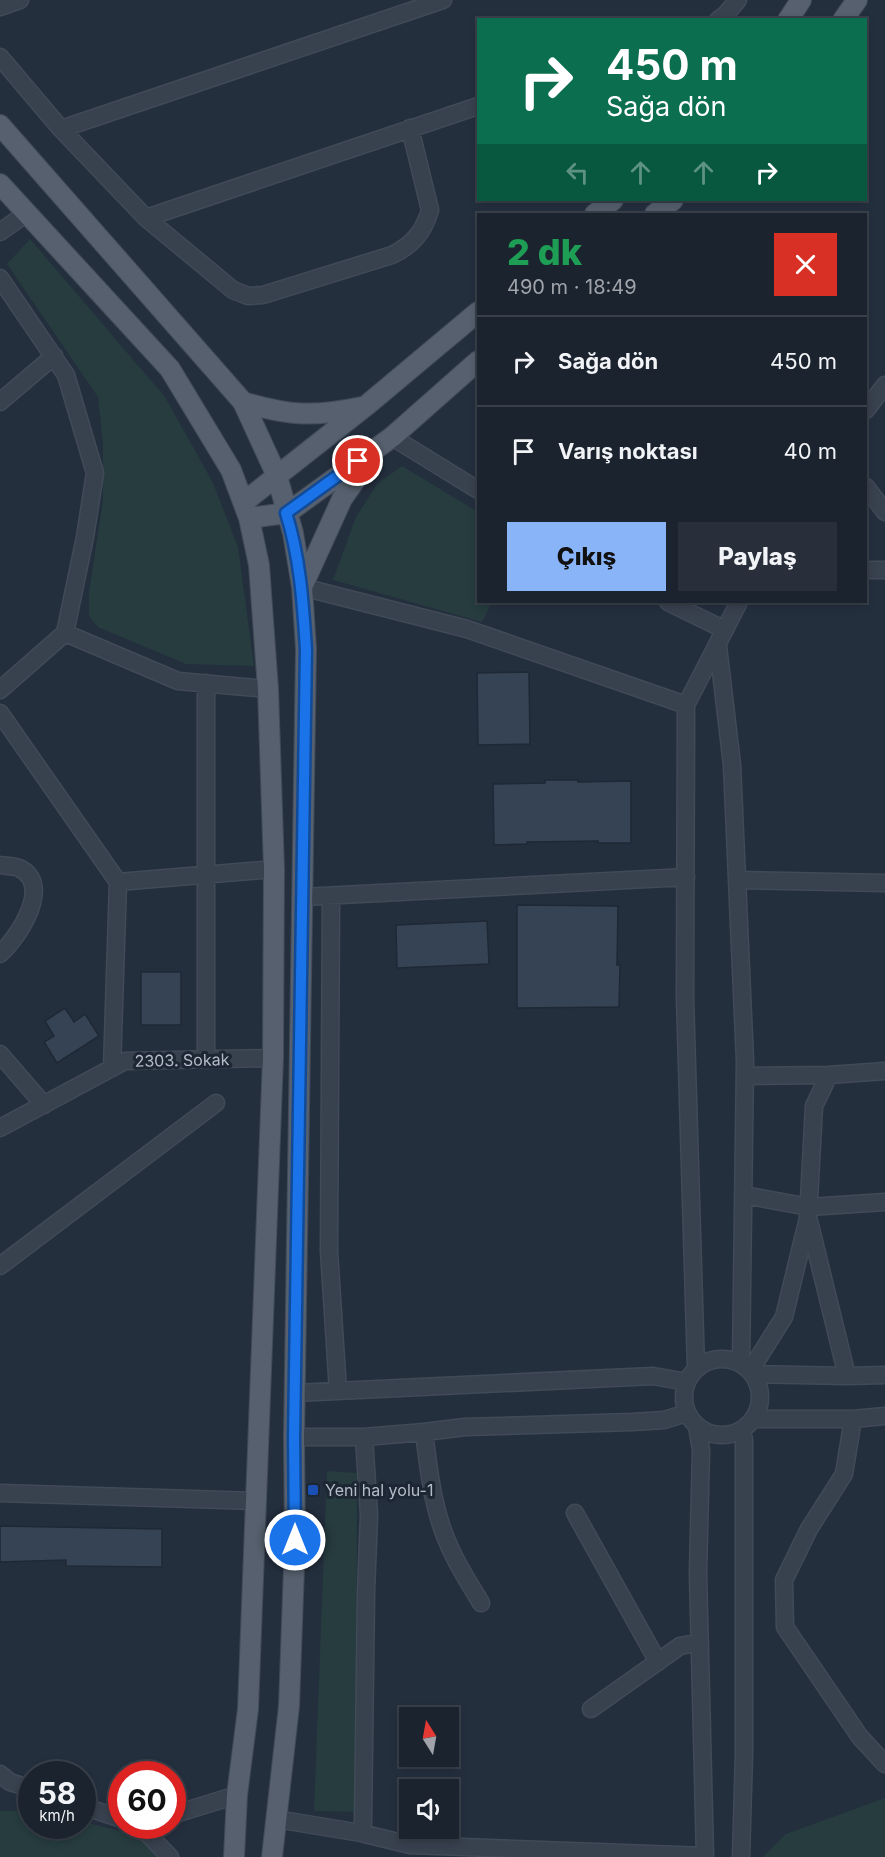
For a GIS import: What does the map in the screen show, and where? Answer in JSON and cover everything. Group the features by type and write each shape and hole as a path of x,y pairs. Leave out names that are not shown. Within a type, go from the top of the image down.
{"main road":[{"path":"789,18 801,0"},
{"path":"844,18 857,0"},
{"path":"0,125 243,402 277,476 293,534 302,587 306,649 294,1437 295,1540 289,1706 272,1857"},
{"path":"0,184 170,369 231,470 247,510 259,565 268,689 274,869 273,1059 248,1709 237,1795 234,1857"},
{"path":"596,213 612,201"},
{"path":"656,213 672,201"},
{"path":"247,510 277,476 367,405 477,313"},
{"path":"247,510 286,513 384,443 477,362"},
{"path":"243,402 293,414 328,414 367,405"},
{"path":"302,587 342,499 384,443"}],"street":[{"path":"0,7 20,0"},
{"path":"61,129 443,0"},
{"path":"720,18 738,0"},
{"path":"0,57 61,129 146,218 233,290 248,296 263,295 392,255 410,245 417,238 430,210 410,128"},
{"path":"146,218 477,106"},
{"path":"0,232 27,213"},
{"path":"0,278 66,375 95,473 85,537 65,633 0,690"},
{"path":"0,402 54,356"},
{"path":"867,389 885,381"},
{"path":"867,409 885,385"},
{"path":"384,443 477,490"},
{"path":"867,488 885,512"},
{"path":"867,570 885,570"},
{"path":"302,587 467,629 686,705"},
{"path":"670,603 725,630"},
{"path":"276,1819 361,1833 410,1845 705,1857 698,1573 701,1450 684,1397 692,1375 685,998 686,705 738,603"},
{"path":"65,633 178,681 268,689"},
{"path":"717,646 732,765 737,880 745,1076 744,1196 748,1369 759,1388 760,1404 748,1424 744,1440 744,1707 741,1857"},
{"path":"206,683 206,1060"},
{"path":"0,713 118,882 112,1068"},
{"path":"0,865 15,867 27,874 31,880 33,894 30,908 20,931 0,954"},
{"path":"118,882 274,869"},
{"path":"303,897 686,877"},
{"path":"737,880 885,883"},
{"path":"330,896 328,1251 338,1391"},
{"path":"0,1054 44,1105"},
{"name":"2303. Sokak","path":"0,1128 125,1061 273,1059"},
{"path":"745,1076 829,1075 885,1071"},
{"path":"748,1369 784,1317 809,1212 814,1106 829,1075"},
{"path":"0,1266 216,1103"},
{"path":"744,1196 809,1212 885,1202"},
{"path":"809,1212 847,1376"},
{"path":"295,1393 692,1375 710,1361 725,1359 748,1369 847,1376 885,1375"},
{"path":"294,1437 364,1437 465,1426 692,1419 711,1433 726,1435 748,1424 885,1416"},
{"path":"853,1419 844,1474 809,1529 784,1580 785,1627 860,1737 885,1764"},
{"path":"424,1432 432,1492 443,1532 480,1603"},
{"path":"361,1833 369,1515 364,1437"},
{"path":"0,1493 256,1501"},
{"path":"576,1513 658,1662"},
{"path":"591,1709 680,1646 700,1642"},
{"path":"3,1781 18,1785"},
{"path":"186,1811 237,1795"},
{"path":"153,1839 170,1857"}],"green space":[{"path":"30,239 165,397 213,483 238,547 254,666 186,664 98,627 89,616 89,593 103,500 103,443 98,397 7,264"},
{"path":"402,466 477,511 477,603 492,603 482,622 333,580 356,517 377,484"},
{"path":"327,1471 357,1473 356,1812 314,1811"},
{"path":"885,1798 885,1857 763,1857 786,1834"},
{"path":"0,1811 18,1811 18,1839 96,1839 96,1825 108,1828 108,1839 140,1839 159,1853 158,1857 0,1857"}],"building":[{"path":"529,672 530,744 478,745 477,673"},
{"path":"545,780 631,781 631,843 527,842 527,844 494,845 493,784 545,783"},
{"path":"517,905 618,906 619,1007 517,1008"},
{"path":"487,921 489,964 397,968 396,925"},
{"path":"141,972 181,972 181,1025 141,1025"},
{"path":"65,1008 74,1022 85,1014 99,1036 57,1063 44,1042 54,1036 45,1021"},
{"path":"0,1526 162,1529 162,1567 66,1566 66,1560 0,1562"}],"place":[{"name":"Yeni hal yolu-1","path":"313,1490"}],"route":[{"path":"295,1540 294,1437 306,649 302,587 293,534 286,513 358,461"}]}
